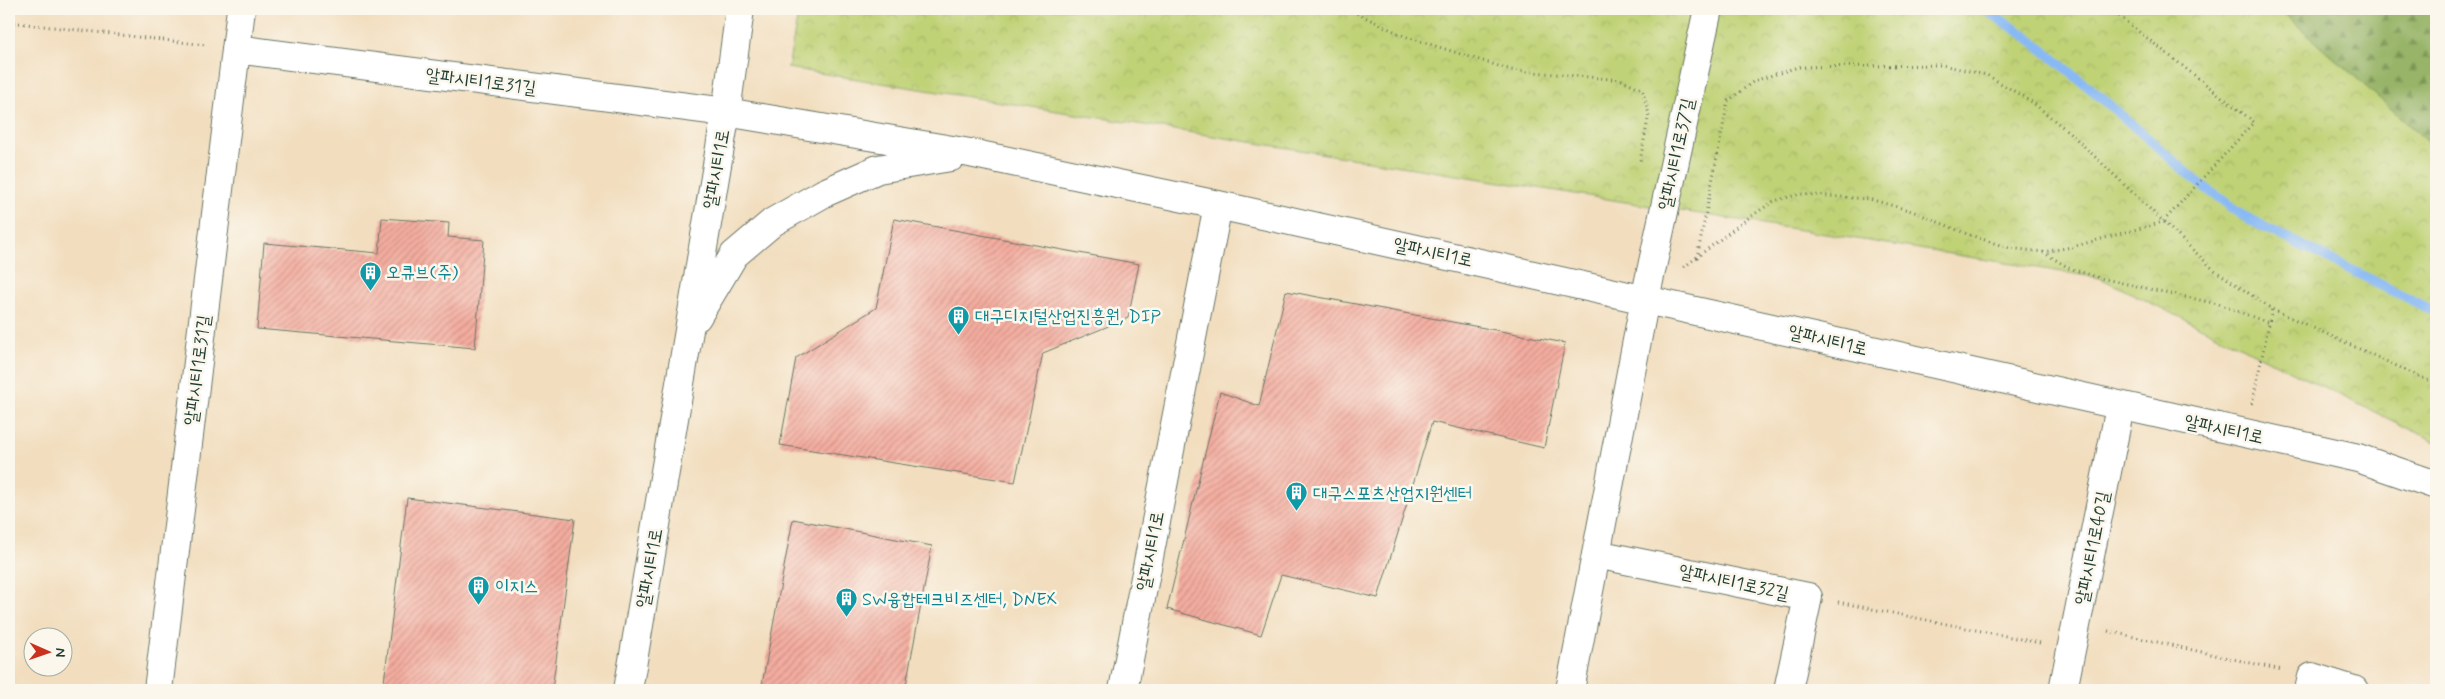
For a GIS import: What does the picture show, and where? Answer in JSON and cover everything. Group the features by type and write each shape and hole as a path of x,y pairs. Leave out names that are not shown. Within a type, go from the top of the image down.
{"street":[{"name":"알파시티1로31길","path":"158,690 241,9"},
{"path":"726,112 740,9"},
{"name":"알파시티1로37길","path":"1645,298 1708,9"},
{"name":"알파시티1로31길","path":"236,49 726,112"},
{"name":"알파시티1로","path":"628,690 726,112 970,154 1218,205 1645,298 2120,407 2358,458 2436,485"},
{"path":"689,331 734,255 773,222 824,193 878,170 970,154"},
{"name":"알파시티1로","path":"1123,690 1218,205"},
{"path":"1570,690 1645,298"},
{"name":"알파시티1로40길","path":"2063,690 2120,407"},
{"name":"알파시티1로32길","path":"1596,554 1808,596 1788,690"},
{"path":"2310,684 2354,690"}],"path":[{"path":"1348,9 1404,36 1511,70 1622,80 1642,89 1649,114 1638,169"},
{"path":"1645,298 1747,219 1774,201 1800,194 1869,199 1912,211 1967,234 2009,248 2043,252 2072,247 2164,222 2254,122 2110,9"},
{"path":"9,22 236,49"},
{"path":"1697,258 1728,101 1754,81 1798,67 1942,65 1987,75 2032,102 2070,133 2213,269 2272,309 2436,384"},
{"path":"2043,252 2069,268 2100,278 2218,304 2269,323"},
{"path":"2246,434 2272,309"},
{"path":"1808,596 2074,636 2310,684"}],"green space":[{"path":"799,9 2279,9 2436,149 2436,442 2100,278 788,68"},
{"path":"2279,9 2436,9 2436,149"}],"building":[{"name":"오큐브(주)","path":"382,218 449,223 448,237 484,240 475,348 257,329 264,243 379,253"},
{"name":"대구디지털산업진흥원, DIP","path":"894,219 1139,264 1128,318 1043,353 1015,482 780,445 796,358 876,308"},
{"name":"대구스포츠산업지원센터","path":"1286,291 1565,343 1544,448 1432,422 1378,598 1281,575 1261,635 1167,609 1220,392 1259,406"},
{"name":"이지스","path":"407,498 575,519 552,690 383,690"},
{"name":"SW융합테크비즈센터, DNEX","path":"793,519 932,546 905,690 761,690"}],"waterway":[{"path":"1984,9 2026,36 2098,95 2199,183 2248,219 2436,312"}],"place":[{"name":"오큐브(주)","path":"370,291"},
{"name":"대구디지털산업진흥원, DIP","path":"959,335"},
{"name":"대구스포츠산업지원센터","path":"1297,512"},
{"name":"이지스","path":"479,605"},
{"name":"SW융합테크비즈센터, DNEX","path":"846,618"}]}
